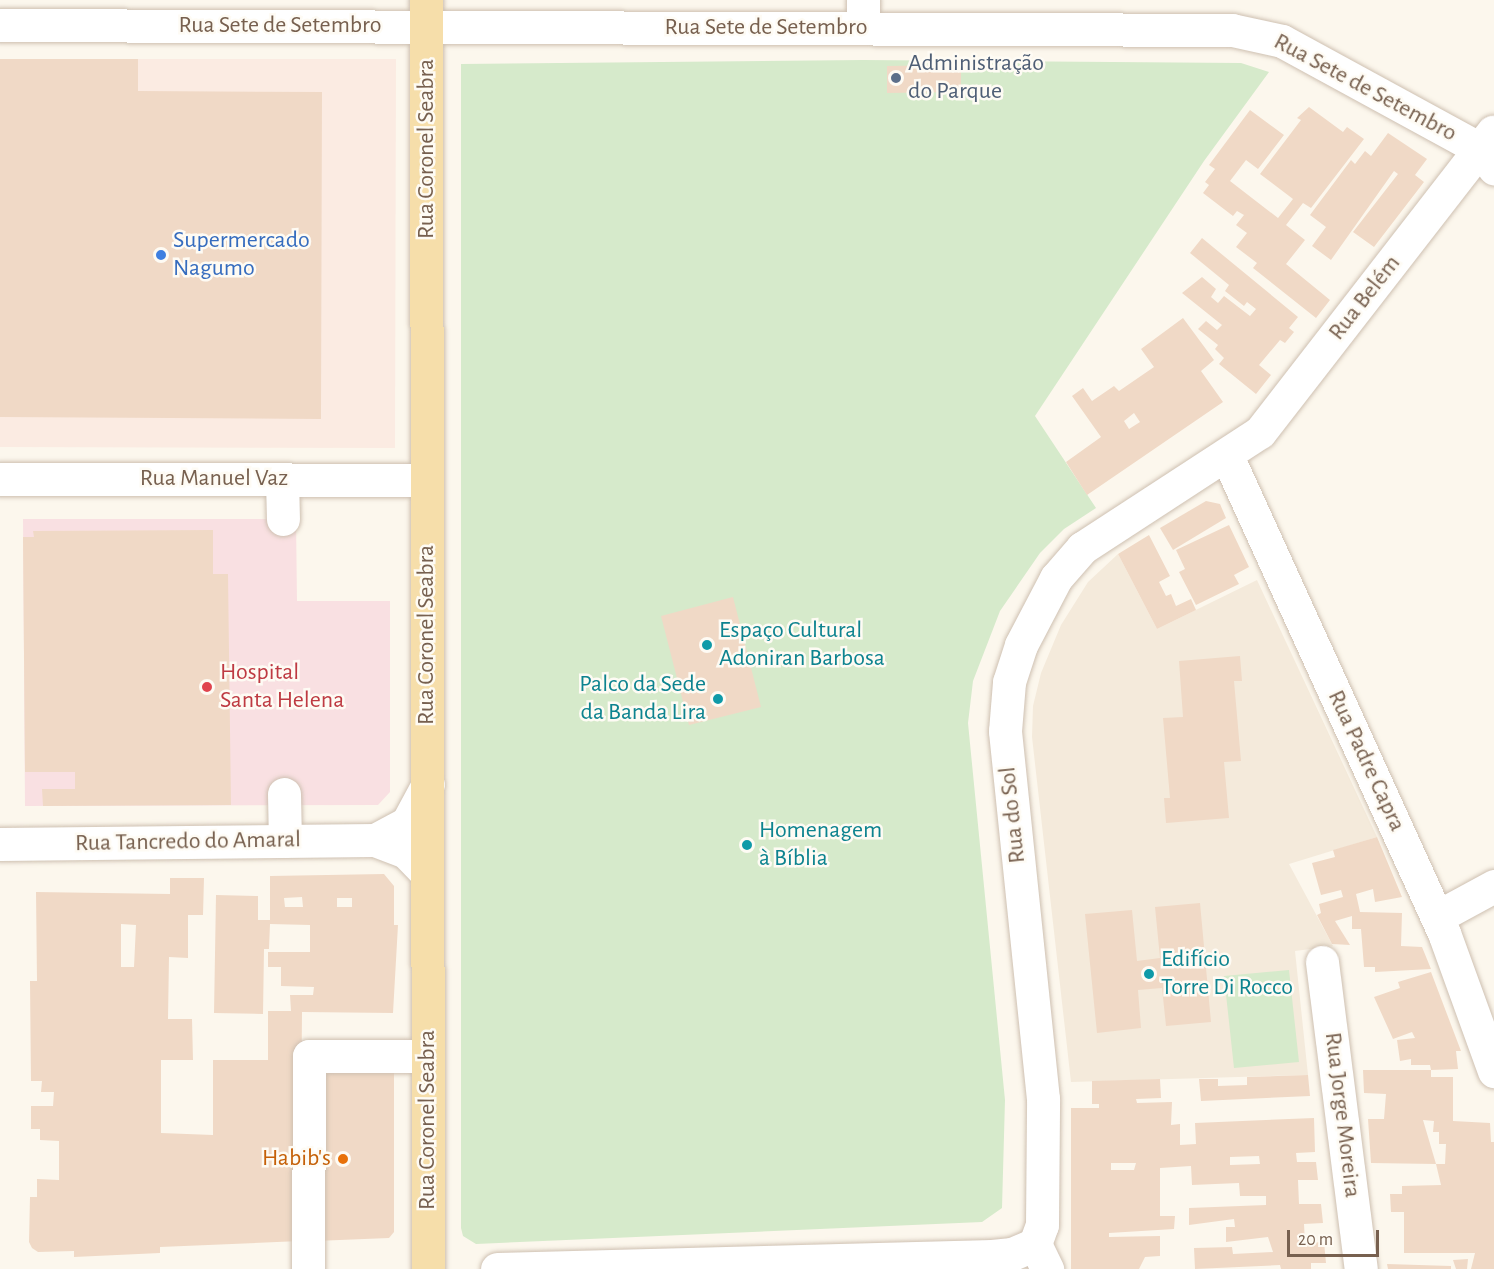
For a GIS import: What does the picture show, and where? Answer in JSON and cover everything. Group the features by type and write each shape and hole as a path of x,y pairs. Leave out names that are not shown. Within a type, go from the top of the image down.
{"main road":[{"name":"Rua Coronel Seabra","path":"426,13 428,1269"}],"street":[{"name":"Rua Sete de Setembro","path":"0,25 426,13 863,14 1232,30 1259,34 1282,41 1489,149"},
{"name":"Rua Belém","path":"1227,456 1260,432 1489,149"},
{"name":"Rua Padre Capra","path":"1227,456 1437,917 1494,1071"},
{"name":"Rua do Sol","path":"1041,1257 1043,1099 1006,748 1009,682 1030,626 1067,564 1097,537 1227,456"},
{"name":"Rua Manuel Vaz","path":"0,478 427,480"},
{"path":"282,479 283,519"},
{"name":"Rua Tancredo do Amaral","path":"375,840 407,823 428,784"},
{"path":"285,794 285,840"},
{"name":"Rua Tancredo do Amaral","path":"0,844 375,840 406,852 427,874"},
{"path":"1437,917 1494,886"},
{"name":"Rua Jorge Moreira","path":"1322,962 1361,1269"},
{"path":"308,1269 309,1056 428,1056"},
{"path":"497,1269 867,1264 1012,1254 1041,1257"}],"shaded area":[{"name":"Supermercado Nagumo","path":"0,59 396,59 395,448 0,447"},
{"name":"Hospital Santa Helena","path":"23,519 296,519 297,601 390,601 390,792 378,805 25,806"},
{"path":"1118,554 1157,629 1257,580 1377,837 1289,864 1333,946 1295,951 1308,1075 1071,1082 1032,737 1033,706 1041,673 1061,625 1088,582"}],"green space":[{"path":"863,60 1241,63 1269,72 1204,161 1035,416 1096,508 1064,529 1040,553 1000,611 973,681 968,723 1005,1100 1002,1208 982,1222 476,1244 463,1236 461,1228 461,64"},
{"path":"1289,970 1299,1062 1234,1068 1224,976"}],"building":[{"name":"Supermercado Nagumo","path":"0,59 138,59 138,91 322,92 321,419 0,417"},
{"path":"961,65 961,92 887,93 887,66"},
{"path":"1309,107 1343,132 1347,127 1364,139 1311,208 1303,203 1286,225 1305,240 1286,264 1330,300 1316,318 1253,268 1257,263 1236,247 1247,233 1236,225 1244,215 1237,211 1233,216 1203,193 1209,185 1205,182 1215,169 1209,165 1250,110 1284,135 1258,169 1246,160 1230,181 1278,218 1293,199 1260,174 1301,120 1297,118"},
{"path":"1388,133 1427,159 1415,175 1424,182 1374,247 1353,232 1398,174 1394,171 1331,260 1312,246 1326,227 1310,215 1351,160 1355,164 1365,151 1371,156"},
{"path":"1202,238 1298,317 1289,328 1294,332 1285,343 1280,340 1259,365 1271,375 1256,394 1219,364 1224,358 1215,349 1218,345 1198,329 1206,321 1217,330 1222,325 1182,293 1202,277 1216,289 1211,297 1218,303 1224,296 1250,316 1256,309 1247,302 1244,306 1225,291 1229,285 1190,253"},
{"path":"1183,318 1214,360 1201,371 1223,402 1087,495 1066,462 1101,437 1072,396 1083,388 1092,401 1114,386 1119,391 1154,367 1141,349","holes":["1134,413 1140,422 1129,429 1124,421"]},
{"path":"1206,501 1220,504 1226,518 1173,550 1160,528"},
{"path":"1229,525 1249,567 1234,575 1239,584 1196,605 1179,572 1185,569 1176,550"},
{"path":"213,530 213,574 228,574 231,805 43,806 42,789 75,789 75,772 25,772 23,537 34,537 33,531"},
{"path":"1149,535 1170,576 1159,582 1166,596 1171,594 1176,606 1191,599 1196,610 1157,629 1118,554"},
{"name":"Espaço Cultural Adoniran Barbosa","path":"733,597 761,707 689,725 661,616"},
{"path":"1240,656 1242,681 1234,681 1241,761 1224,762 1229,818 1166,823 1164,798 1170,798 1163,718 1183,717 1179,661"},
{"path":"1377,837 1402,897 1375,902 1373,889 1356,894 1360,912 1402,913 1401,946 1422,947 1431,969 1375,972 1375,967 1364,967 1361,929 1352,929 1352,916 1335,921 1350,945 1332,944 1317,915 1321,913 1319,904 1343,897 1341,890 1321,895 1312,863 1335,857 1333,850"},
{"path":"384,874 394,886 394,925 398,925 393,1013 302,1012 300,1241 160,1247 160,1253 74,1257 74,1251 38,1252 29,1242 30,1197 37,1197 37,1179 59,1180 59,1141 40,1140 40,1129 31,1129 31,1106 53,1106 54,1092 41,1092 42,1081 31,1081 30,981 37,981 36,892 170,894 170,878 204,878 203,915 188,915 188,958 169,957 168,1019 192,1019 193,1060 161,1060 161,1133 213,1135 213,1060 268,1060 268,1011 291,1011 290,995 313,995 314,987 281,986 281,967 268,967 268,952 310,952 310,925 270,924 269,949 264,949 263,1014 214,1013 216,895 258,896 258,920 270,920 270,876","holes":["302,897 303,907 285,907 284,898","337,898 352,898 352,907 337,907","121,924 136,925 134,967 121,967"]},
{"name":"Edifício Torre Di Rocco","path":"1200,903 1211,1022 1166,1026 1162,988 1138,990 1141,1028 1097,1033 1085,914 1132,910 1137,961 1160,958 1155,907"},
{"path":"1431,972 1461,1051 1456,1051 1458,1069 1431,1070 1430,1065 1411,1065 1411,1059 1400,1061 1397,1040 1415,1038 1412,1032 1393,1039 1374,997 1400,988 1398,982"},
{"path":"316,1063 394,1064 394,1232 389,1238 315,1241"},
{"path":"1363,1070 1431,1070 1431,1077 1453,1077 1453,1121 1490,1123 1491,1142 1494,1142 1494,1269 1471,1269 1475,1253 1404,1253 1404,1212 1391,1212 1390,1194 1402,1194 1402,1186 1441,1185 1436,1164 1371,1163 1368,1119 1384,1119 1386,1094 1364,1093","holes":["1423,1120 1434,1121 1433,1132 1439,1132 1439,1144 1446,1144 1445,1164 1436,1164"]},
{"path":"1308,1075 1310,1096 1201,1101 1199,1079 1218,1079 1218,1086 1247,1085 1247,1077"},
{"path":"1160,1079 1161,1098 1136,1099 1137,1103 1172,1102 1171,1125 1180,1124 1180,1145 1196,1144 1195,1123 1314,1118 1315,1152 1296,1153 1297,1162 1316,1162 1318,1180 1298,1180 1299,1204 1321,1204 1323,1223 1304,1224 1305,1243 1324,1242 1326,1263 1311,1263 1311,1269 1281,1269 1280,1265 1195,1269 1194,1248 1232,1247 1233,1254 1273,1252 1268,1237 1226,1242 1226,1227 1235,1227 1234,1219 1189,1225 1189,1208 1266,1205 1266,1196 1240,1196 1239,1183 1192,1185 1191,1166 1160,1168 1160,1216 1175,1216 1174,1229 1109,1233 1109,1237 1160,1236 1160,1256 1145,1257 1139,1269 1071,1269 1071,1108 1099,1108 1099,1104 1092,1104 1092,1081","holes":["1259,1156 1260,1164 1230,1165 1230,1157","1111,1163 1136,1163 1134,1170 1111,1170"]},
{"path":"1468,1259 1467,1269 1456,1269 1453,1260"},
{"path":"1387,1264 1451,1266 1451,1269 1388,1269"}],"place":[{"name":"Administração do Parque","path":"896,78"},
{"name":"Supermercado Nagumo","path":"161,255"},
{"name":"Espaço Cultural Adoniran Barbosa","path":"707,645"},
{"name":"Hospital Santa Helena","path":"207,687"},
{"name":"Palco da Sede da Banda Lira","path":"718,699"},
{"name":"Homenagem à Bíblia","path":"747,845"},
{"name":"Edifício Torre Di Rocco","path":"1149,974"},
{"name":"Habib's","path":"343,1159"}]}
